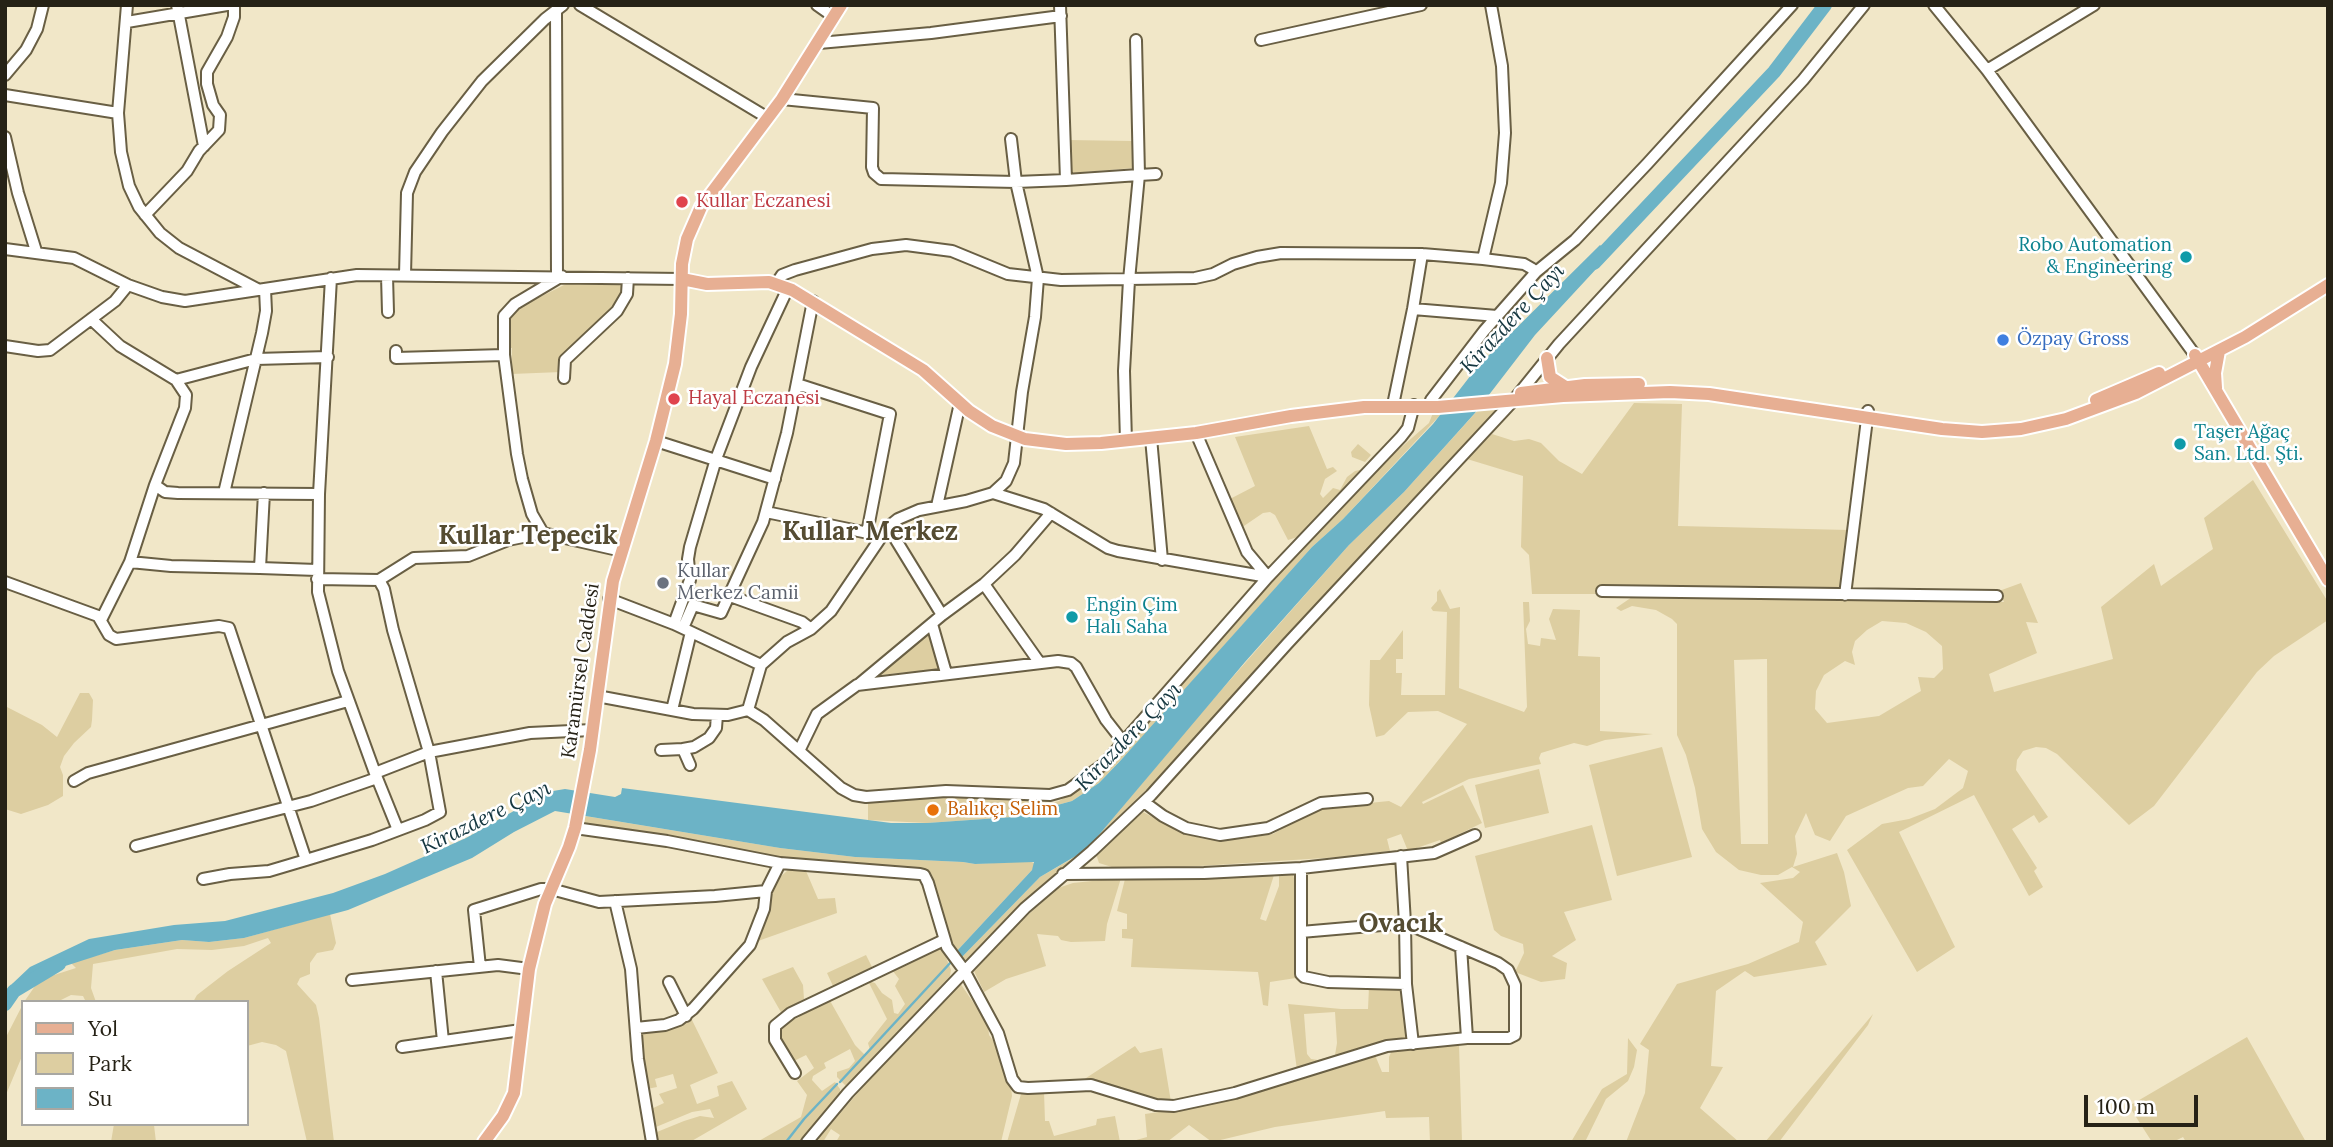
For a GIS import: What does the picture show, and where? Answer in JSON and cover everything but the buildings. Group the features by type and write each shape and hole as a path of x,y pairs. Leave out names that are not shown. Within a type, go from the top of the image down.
{"main road":[{"name":"Karamürsel Caddesi","path":"484,1142 503,1116 514,1093 528,969 540,919 575,828 585,779 609,599 656,441 677,352 682,264 687,239 701,208 782,99 838,11"},
{"path":"1510,398 1564,386 1690,385 1964,431 2021,429 2066,419 2173,375 2328,276"},
{"path":"682,279 707,284 750,282 782,286 813,302 923,370 960,403 992,426 1044,443 1066,444 1196,433 1342,409 1591,394 1692,392 1868,415 1962,424 2028,421 2104,397 2219,351 2293,309 2328,285"},
{"path":"2216,392 2215,373 2219,351"},
{"path":"1547,358 1550,377 1564,386"},
{"path":"2197,358 2328,580"},
{"path":"2173,375 2196,377 2216,392"}],"street":[{"path":"5,75 26,50 37,29 43,5"},
{"path":"127,5 118,113 121,152 129,186 145,215 160,233 179,248 262,290"},
{"path":"127,22 177,10 227,5"},
{"path":"145,215 187,170 219,130 220,116 213,105 206,83 207,72 227,37 234,17 234,5"},
{"path":"580,5 768,118"},
{"path":"817,5 838,11"},
{"path":"1261,40 1421,5"},
{"path":"1483,259 1501,183 1505,133 1502,66 1491,5"},
{"path":"1437,402 1460,360 1536,272 1574,240 1647,164 1792,5"},
{"path":"807,1142 962,967 1063,874 1092,852 1144,802 1803,80 1864,5"},
{"path":"1934,5 1987,70 2197,358"},
{"path":"1987,70 2094,5"},
{"path":"405,275 407,193 415,172 482,81 560,8"},
{"path":"560,8 560,276"},
{"path":"177,10 204,146"},
{"path":"819,43 931,33 1061,11 1066,180"},
{"path":"1126,441 1124,395 1129,280 1139,175 1136,40"},
{"path":"5,95 118,113"},
{"path":"782,99 873,108 872,167 874,173 881,178 1016,182 1156,174"},
{"path":"5,137 18,193 36,251"},
{"path":"748,710 761,665 831,611 884,531 912,512 993,493 1011,474 1035,317 1038,278 1016,182 1011,139"},
{"path":"672,710 690,580 690,547 716,460 782,286 782,275 873,249 906,245 945,249 1008,274 1038,278 1172,280 1204,276 1257,257 1281,253 1422,254 1524,264 1536,272"},
{"path":"5,249 74,258 128,285 162,297 185,301 357,275 682,279"},
{"path":"1393,405 1422,254"},
{"path":"387,275 388,312"},
{"path":"543,533 532,514 520,466 504,355 504,316 514,304 560,276"},
{"path":"331,278 319,494 318,592 330,647 348,701 398,830"},
{"path":"564,378 567,356 617,311 627,294 628,278"},
{"path":"5,346 50,350 115,301 128,285"},
{"path":"224,493 266,311 262,290"},
{"path":"683,628 693,605 720,613 766,512 797,384 813,302"},
{"path":"1413,309 1497,316"},
{"path":"91,320 120,346 176,380 186,395 186,408 155,485 130,562 101,620"},
{"path":"396,351 396,358 504,355"},
{"path":"176,380 256,359 328,357"},
{"path":"797,384 890,414 867,533"},
{"path":"937,506 960,403"},
{"path":"597,696 717,715 748,710 800,749 841,789 860,797 946,791 1049,795 1068,790 1104,764 1124,743 1268,577 1406,432 1413,405"},
{"path":"1845,595 1868,415"},
{"path":"1196,433 1247,552 1268,577"},
{"path":"1152,438 1163,560"},
{"path":"656,441 775,479"},
{"path":"155,485 170,493 319,494"},
{"path":"260,568 264,493"},
{"path":"993,493 1051,513 1108,548 1130,555 1268,577"},
{"path":"766,512 867,533 884,531"},
{"path":"800,749 817,714 984,584 1015,555 1051,513"},
{"path":"884,531 942,615"},
{"path":"130,562 184,567 260,568 379,580 414,558 468,556 508,540 543,533 622,551"},
{"path":"203,879 269,871 398,830 440,812 429,752 393,630 386,595 379,580"},
{"path":"5,582 95,615 109,635 116,639 219,626 229,628 306,860"},
{"path":"984,584 1039,662"},
{"path":"1602,591 1997,596"},
{"path":"730,596 802,622 811,629"},
{"path":"609,599 683,628 761,665"},
{"path":"932,624 946,673"},
{"path":"857,685 1039,662 1058,661 1073,664 1106,720 1124,743"},
{"path":"74,781 88,773 348,701"},
{"path":"661,750 694,747 709,738 716,728 717,715"},
{"path":"136,846 288,807 376,776 429,752 530,733 592,730"},
{"path":"683,749 690,765"},
{"path":"1144,802 1186,828 1220,835 1268,828 1321,803 1367,799"},
{"path":"575,828 667,841 780,863 924,875 944,940 998,1032 1014,1083 1021,1088 1091,1085 1156,1105 1174,1106 1236,1093 1387,1046 1467,1038 1509,1038 1515,1035 1515,985 1504,966 1405,923 1301,932"},
{"path":"1063,874 1204,873 1301,868 1439,851 1475,835"},
{"path":"1401,856 1406,984 1413,1044"},
{"path":"636,1028 665,1025 685,1016 750,945 764,909 766,891 780,863"},
{"path":"1301,868 1301,974 1304,978 1328,982 1406,984"},
{"path":"480,967 474,910 533,892 551,889 594,902 766,891"},
{"path":"615,901 631,969 638,1059 652,1142"},
{"path":"794,1073 775,1040 773,1029 779,1022 791,1013 944,940"},
{"path":"1461,947 1467,1038"},
{"path":"352,980 498,965 528,969"},
{"path":"436,971 443,1041"},
{"path":"669,982 685,1016"},
{"path":"402,1047 521,1030"}],"green space":[{"path":"1068,140 1132,141 1133,168 1072,173 1069,171"},
{"path":"572,281 613,283 622,286 625,291 561,372 511,374 512,348 508,348 508,319 512,311"},
{"path":"1634,403 1682,404 1678,526 1849,530 1842,586 1838,591 1607,585 1599,587 1599,594 1532,594 1529,555 1521,547 1523,476 1467,459 1492,434 1514,441 1529,439 1541,443 1559,461 1582,474"},
{"path":"1498,409 1169,768 1098,836 1194,721 1349,545 1404,492 1478,410"},
{"path":"1433,413 1442,413 1343,519 1312,547 1099,783 1072,801 1013,817 927,823 868,820 868,801 944,794 1034,799 1040,806 1059,801 1090,782 1110,765 1190,671 1357,486 1429,423"},
{"path":"1309,426 1327,469 1333,467 1337,471 1325,479 1320,494 1323,498 1333,488 1340,490 1347,477 1355,471 1364,469 1304,535 1288,540 1275,515 1270,512 1263,513 1241,528 1228,500 1255,486 1235,437"},
{"path":"1358,444 1371,455 1365,462 1352,457 1351,452"},
{"path":"2253,480 2328,602 2328,620 2274,656 2257,672 2154,806 2129,825 2057,754 2046,748 2036,747 2023,751 2017,760 2016,770 2048,817 2039,823 2034,815 2012,829 2037,868 2034,871 2043,887 2029,896 1974,795 1899,832 1955,947 1917,972 1847,850 1882,824 1909,819 1935,809 1963,788 1968,771 1949,759 1923,786 1908,788 1846,816 1830,841 1815,835 1806,813 1795,836 1797,854 1793,867 1837,853 1851,906 1815,942 1827,965 1754,977 1745,971 1716,991 1711,1066 1723,1067 1700,1108 1739,1142 1626,1142 1645,1093 1649,1050 1640,1044 1677,984 1748,964 1799,942 1803,922 1760,883 1793,878 1800,872 1792,867 1778,875 1761,875 1739,870 1716,852 1702,829 1695,788 1677,735 1677,624 1656,610 1632,606 1621,611 1616,608 1632,597 2004,602 1999,591 2021,583 2038,623 2026,622 2037,653 1989,674 1994,692 2113,659 2101,607 2154,564 2161,586 2213,549 2204,518","holes":["1882,621 1906,623 1926,632 1942,646 1943,669 1934,678 1918,677 1921,691 1879,716 1827,723 1815,709 1816,691 1824,675 1845,661 1855,665 1852,652 1855,641","1767,659 1768,844 1741,844 1734,660"]},
{"path":"1440,589 1450,609 1460,607 1459,688 1524,712 1527,707 1523,602 1529,602 1530,621 1526,629 1528,644 1540,646 1541,638 1556,640 1549,619 1553,609 1580,610 1578,656 1600,657 1600,731 1653,734 1605,740 1587,746 1574,743 1541,753 1541,764 1469,779 1422,802 1423,804 1463,785 1482,823 1441,843 1440,840 1408,851 1401,834 1387,839 1390,851 1340,857 1168,868 1115,868 1099,863 1096,854 1143,812 1185,834 1221,840 1273,834 1319,808 1389,801 1401,807 1467,724 1438,711 1408,712 1384,735 1376,737 1369,705 1370,660 1380,660 1403,630 1403,659 1396,659 1396,673 1402,673 1401,695 1445,695 1447,612 1433,611 1431,608 1437,601 1437,592"},
{"path":"925,635 930,635 941,669 879,675"},
{"path":"80,693 89,693 93,700 91,727 64,756 60,767 63,775 63,796 48,805 21,814 5,809 5,706 42,725 57,737"},
{"path":"1662,747 1692,857 1617,876 1589,765"},
{"path":"1539,769 1549,813 1485,828 1475,785"},
{"path":"585,816 780,848 855,857 975,864 1030,861 1035,864 956,952 946,933 932,875 922,870 791,860 584,825"},
{"path":"1592,825 1612,900 1564,912 1576,940 1552,956 1567,963 1565,979 1541,982 1515,972 1524,953 1523,944 1501,936 1494,930 1475,856"},
{"path":"1075,857 1042,885 971,957 966,960 961,958 1040,877"},
{"path":"788,870 806,871 818,899 835,898 837,913 758,941 773,890 778,879"},
{"path":"1279,874 1293,874 1295,883 1296,978 1270,982 1268,1006 1263,1005 1258,972 1131,967 1133,939 1122,938 1122,929 1127,929 1127,914 1117,911 1125,879 1186,880 1274,875 1260,919 1266,921 1279,886"},
{"path":"1121,878 1107,924 1105,941 1071,942 1061,940 1058,936 1037,934 1046,966 1006,979 984,992 974,971 1019,923 1058,888 1073,883"},
{"path":"330,914 336,943 333,950 317,953 310,963 310,974 300,978 297,984 316,1005 334,1142 307,1142 286,1051 276,1045 262,1042 248,1046 248,1000 194,1000 228,971 271,943 268,938 244,946 212,950 177,949 93,964 91,988 95,1000 71,995 61,1000 25,1000 35,986 51,976 76,968 71,963 115,950 182,940 209,942 244,938"},
{"path":"939,946 951,970 950,976 851,1083 846,1086 837,1077 837,1072 849,1068 855,1061 850,1049 824,1063 826,1068 813,1076 812,1080 822,1091 835,1082 840,1093 801,1142 757,1142 801,1117 807,1095 797,1081 814,1068 806,1055 792,1062 778,1035 778,1027 829,999 855,1045 865,1055 870,1050 868,1043 887,1019 868,981 875,983 882,993 892,1000 894,1013 898,1014 905,1004 895,986 899,979 892,970"},
{"path":"866,955 874,971 814,999 812,997 833,986 827,973"},
{"path":"793,967 803,985 804,999 787,1008 782,1014 762,979"},
{"path":"960,983 988,1024 989,1035 995,1043 1011,1087 1012,1096 1001,1142 836,1142 840,1135 831,1129 823,1142 818,1139 882,1065"},
{"path":"1369,987 1395,988 1404,992 1408,1037 1297,1070 1288,1004 1368,1009","holes":["1335,1012 1335,1055 1318,1060 1311,1059 1307,1054 1304,1014"]},
{"path":"21,1008 21,1059 5,1097 5,1039"},
{"path":"1873,1014 1868,1025 1779,1142 1765,1142"},
{"path":"691,1018 718,1073 690,1085 697,1104 719,1096 717,1086 732,1081 747,1109 690,1142 655,1142 657,1132 684,1121 700,1116 714,1118 710,1109 692,1112 656,1127 651,1125 649,1110 664,1103 659,1094 677,1088 673,1074 655,1079 657,1087 647,1089 639,1034 671,1029"},
{"path":"2247,1037 2306,1142 2186,1142 2183,1137 2173,1142 2152,1142 2129,1106"},
{"path":"1628,1038 1637,1050 1628,1081 1606,1099 1585,1142 1571,1142 1602,1089 1627,1074"},
{"path":"1459,1044 1462,1142 1430,1142 1429,1117 1386,1118 1385,1111 1275,1127 1212,1142 1189,1125 1167,1142 1129,1142 1147,1137 1145,1114 1200,1106 1375,1055 1382,1072 1389,1072 1392,1050"},
{"path":"1135,1046 1140,1053 1162,1048 1171,1102 1162,1102 1109,1085 1083,1080"},
{"path":"1044,1092 1045,1121 1049,1121 1054,1136 1096,1125 1097,1119 1115,1116 1120,1142 1007,1142 1021,1094"},
{"path":"114,1126 154,1126 156,1142 111,1142"}],"water":[{"path":"1600,245 1610,254 1535,335 1475,413 1404,492 1349,545 1245,662 1086,850 1040,877 961,958 956,952 1032,870 1034,862 975,864 855,857 780,848 555,811 472,858 348,910 244,938 209,942 182,940 115,950 31,977 14,991 12,984 30,967 89,939 174,925 225,921 333,893 385,874 466,838 541,793 565,789 615,797 621,794 622,788 891,823 1013,817 1072,801 1099,783 1121,760 1312,547 1343,519 1433,424 1478,366"}],"waterway":[{"name":"Kirazdere Çayı","path":"1594,263 1774,72 1825,5"},
{"path":"840,1082 952,961"},
{"name":"Kirazdere Çayı","path":"5,1004 14,991 59,964"},
{"path":"786,1142 837,1084"}],"place":[{"name":"Kullar Eczanesi","path":"682,202"},
{"name":"Robo Automation & Engineering","path":"2186,257"},
{"name":"Özpay Gross","path":"2003,340"},
{"name":"Hayal Eczanesi","path":"674,399"},
{"name":"Taşer Ağaç San. Ltd. Şti.","path":"2180,444"},
{"name":"Kullar Merkez Camii","path":"663,583"},
{"name":"Engin Çim Halı Saha","path":"1072,617"},
{"name":"Balıkçı Selim","path":"933,810"}],"district":[{"name":"Kullar Merkez","path":"870,533"},
{"name":"Kullar Tepecik","path":"528,537"},
{"name":"Ovacık","path":"1401,925"}]}
